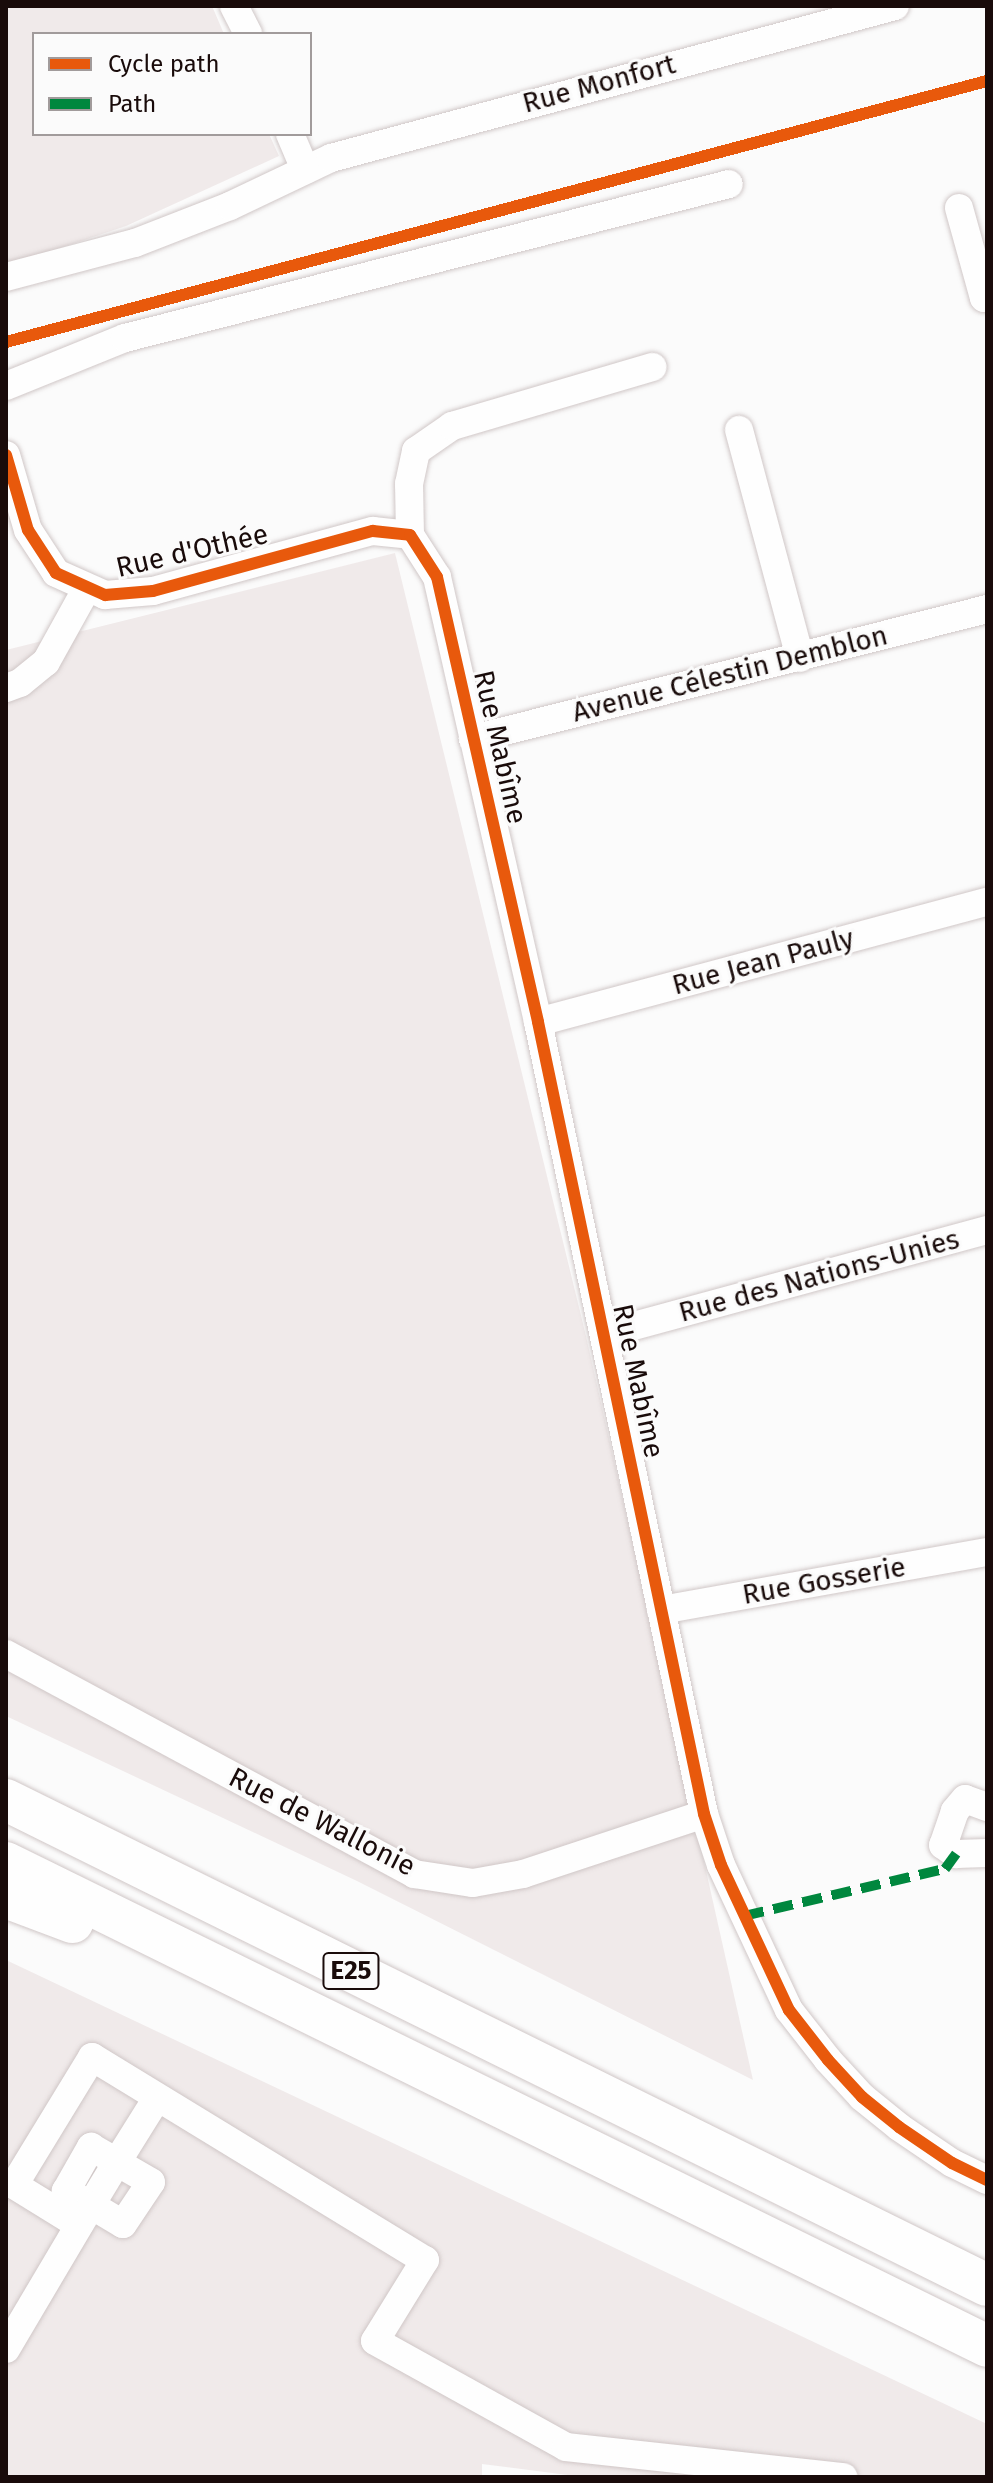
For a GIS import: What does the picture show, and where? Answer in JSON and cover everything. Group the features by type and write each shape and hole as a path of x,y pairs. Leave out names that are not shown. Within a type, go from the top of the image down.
{"highway":[{"name":"E25","path":"6,1800 987,2285"},
{"name":"E25","path":"6,1863 987,2346"},
{"path":"6,1897 95,1930 498,2121 553,2132"}],"street":[{"path":"234,6 247,32"},
{"name":"Rue Monfort","path":"305,170 384,142 895,6"},
{"path":"6,277 135,243 230,206 305,170 291,136"},
{"path":"6,386 125,338 729,184"},
{"path":"959,208 984,298 987,297"},
{"path":"410,535 409,484 416,451 440,434 452,426 652,367"},
{"path":"739,430 800,658"},
{"name":"Rue d'Othée","path":"6,455 28,530 56,573 105,595 153,591 373,531 410,535"},
{"name":"Rue Mabîme","path":"410,535 437,577 538,1022 704,1814 721,1865 789,2010 862,2097 952,2163 987,2180"},
{"path":"6,688 20,683 46,662 87,588"},
{"name":"Avenue Célestin Demblon","path":"473,739 987,609"},
{"name":"Rue Jean Pauly","path":"538,1022 987,902"},
{"name":"Rue des Nations-Unies","path":"604,1334 987,1230"},
{"name":"Rue Gosserie","path":"661,1610 987,1552"},
{"name":"Rue de Wallonie","path":"6,1654 414,1874 473,1883 523,1874 704,1814"},
{"path":"987,1807 965,1799 955,1811 943,1845 956,1854 987,1853"},
{"path":"117,2162 151,2182 123,2224 85,2215 14,2185 92,2057 425,2260 375,2341 566,2447 843,2477"},
{"path":"6,2349 157,2098"}],"shaded area":[{"path":"6,6 212,6 223,32 32,32 32,136 270,136 279,156 126,226 6,266"},
{"path":"395,553 586,1336 753,2080 357,1881 6,1716 6,650"},
{"path":"6,1960 987,2424 987,2477 583,2477 482,2464 482,2477 6,2477"}],"marked path":[{"path":"744,1916 945,1869 956,1854"}],"cycle path":[{"path":"6,342 987,81"},
{"path":"6,455 28,530 56,573 105,595 153,591 373,531 410,535 437,577 538,1022 704,1814 721,1865 789,2010 828,2060 862,2097 899,2127 952,2163 987,2180"}]}
